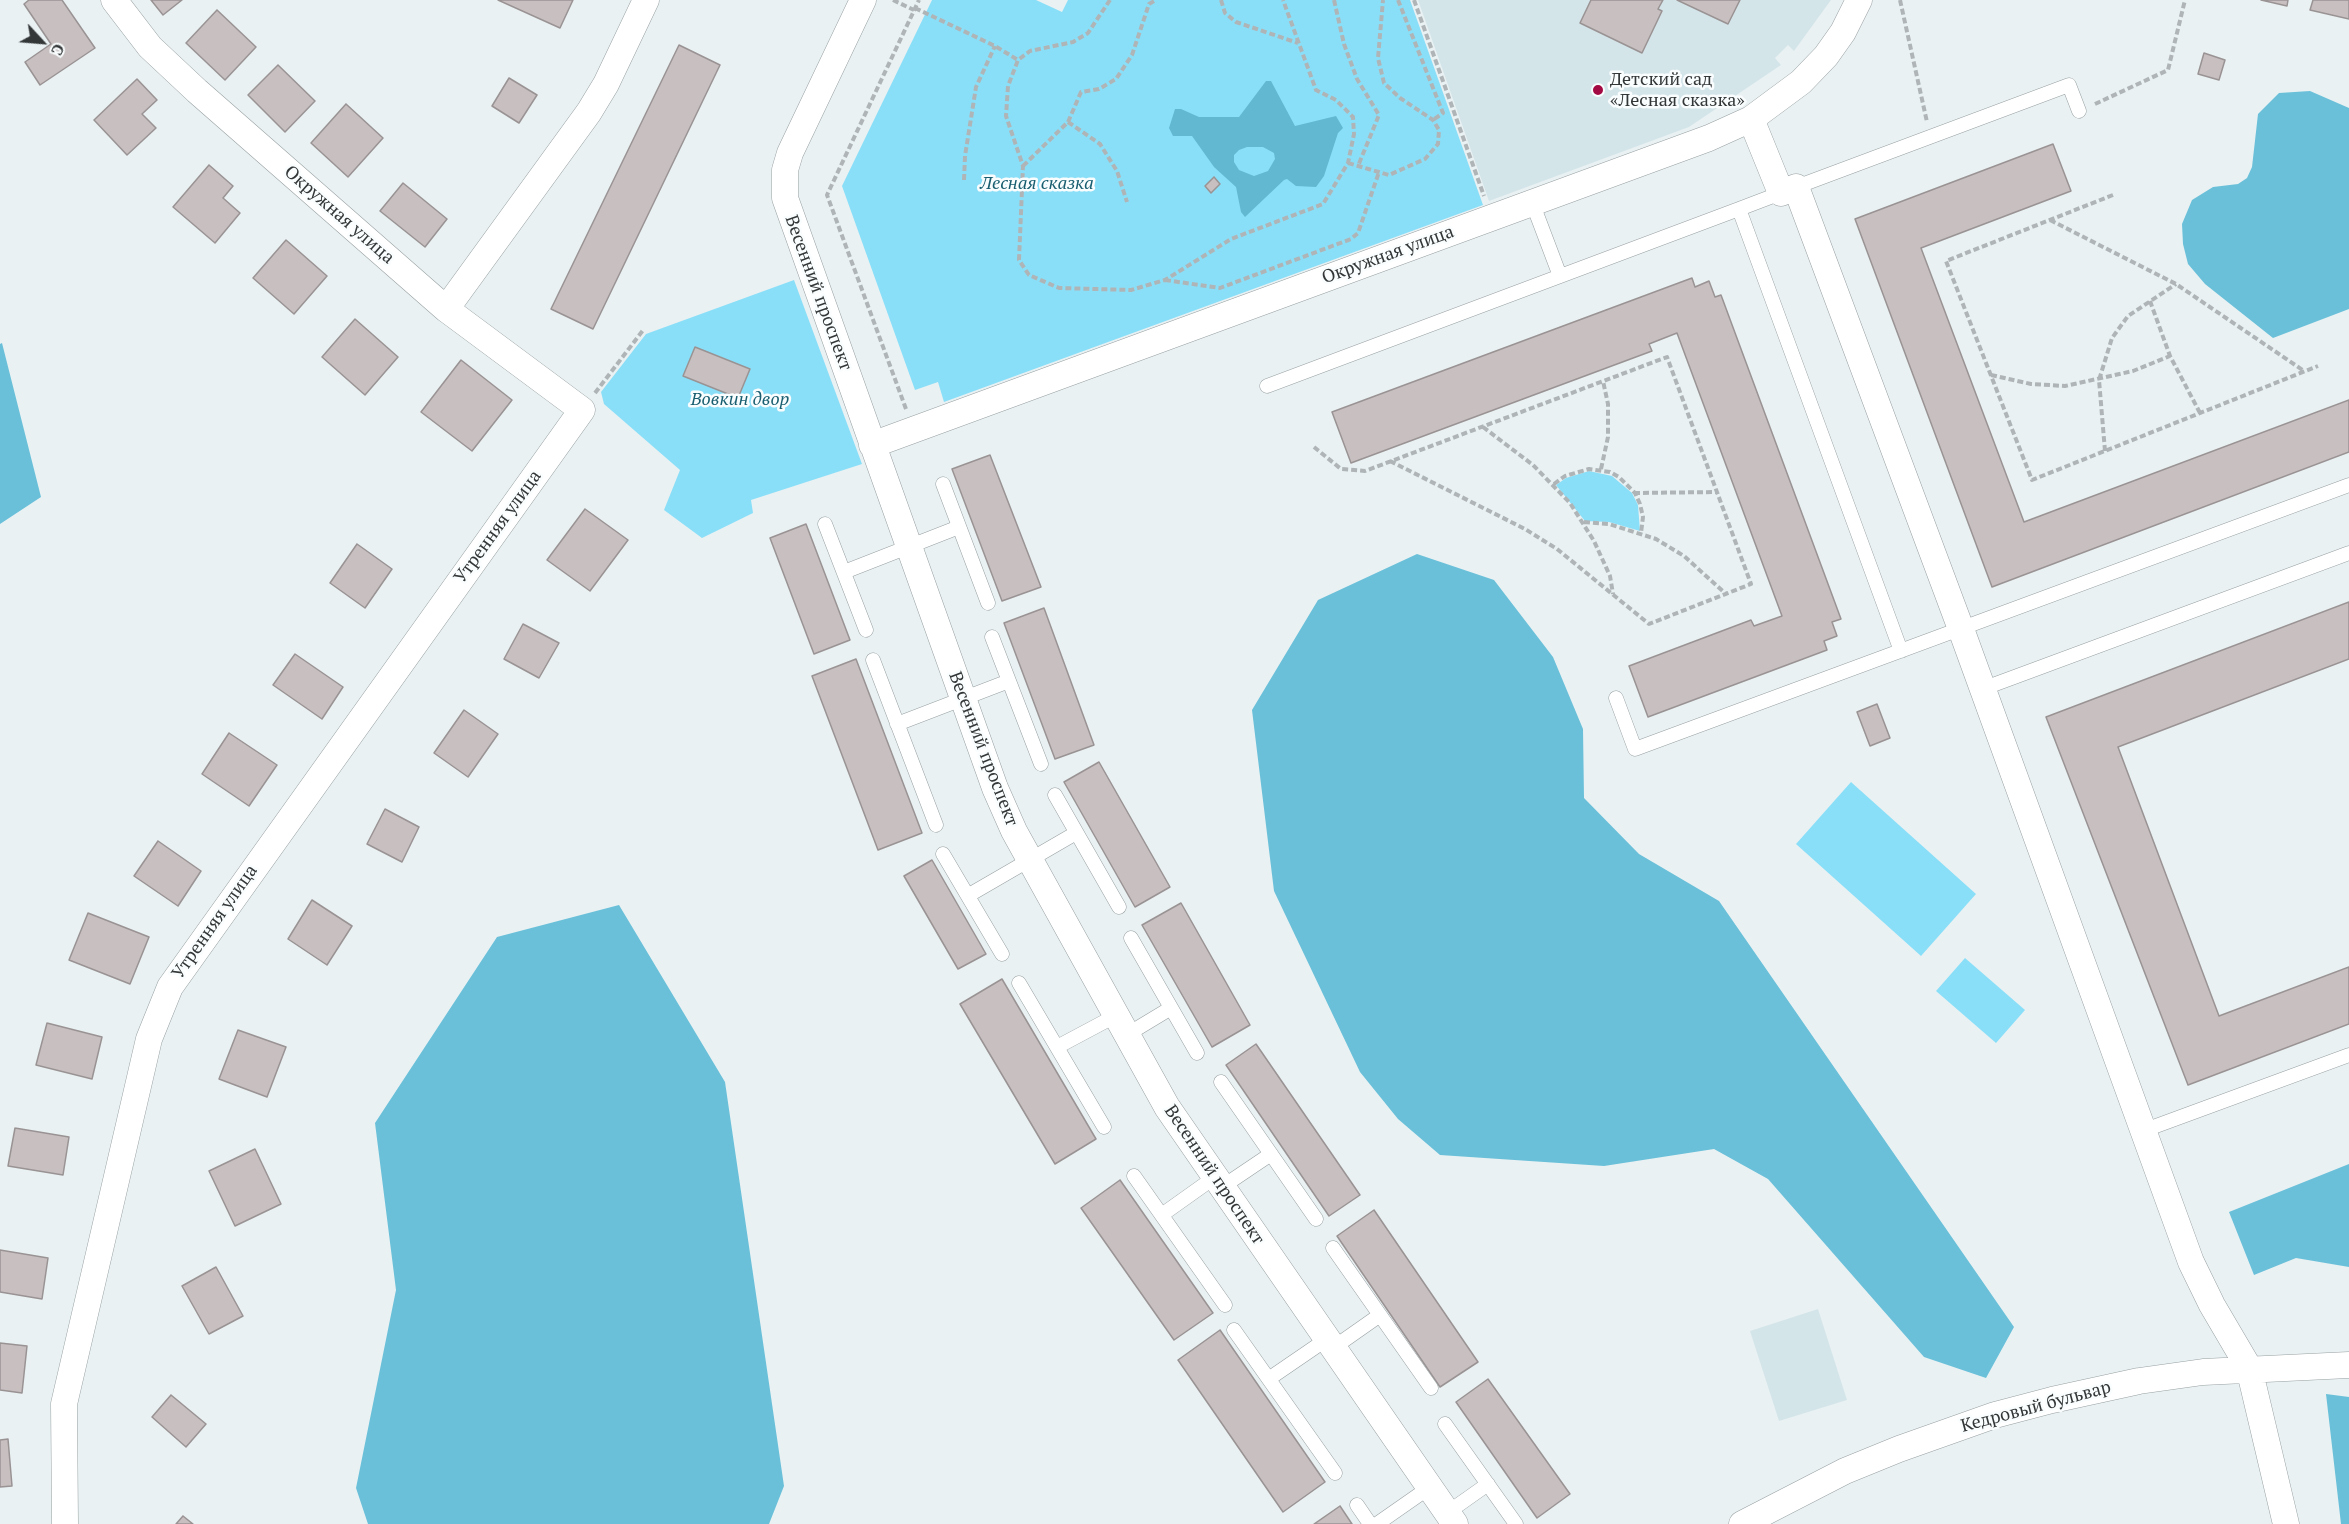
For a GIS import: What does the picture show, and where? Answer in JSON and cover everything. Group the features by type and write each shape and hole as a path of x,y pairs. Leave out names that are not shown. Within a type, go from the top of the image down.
{"street":[{"name":"Окружная улица","path":"114,0 150,46 197,91 446,309 582,410"},
{"path":"446,309 589,112 606,84 646,0"},
{"name":"Весенний проспект","path":"863,0 790,153 783,184 790,217 1003,809 1167,1107 1451,1518"},
{"name":"Окружная улица","path":"872,445 1709,138 1751,119 1801,82 1826,56 1854,3"},
{"path":"1751,119 1788,190 1961,628 2191,1262 2212,1305 2249,1368 2286,1524"},
{"name":"Утренняя улица","path":"65,1524 64,1404 149,1039 170,987 582,410"},
{"name":"Кедровый бульвар","path":"1742,1524 1845,1471 1935,1435 1995,1415 2139,1381 2249,1368 2349,1365"}],"lane":[{"path":"1267,386 2069,85 2079,111"},
{"path":"1532,202 1560,276"},
{"path":"1739,209 1901,651"},
{"path":"943,484 988,603"},
{"path":"1616,698 1635,749 2349,484"},
{"path":"825,524 866,630"},
{"path":"844,572 959,527"},
{"path":"1982,689 2349,554"},
{"path":"992,637 1041,764"},
{"path":"873,660 936,825"},
{"path":"897,724 1009,681"},
{"path":"1055,795 1119,907"},
{"path":"969,895 1076,833"},
{"path":"943,854 1002,954"},
{"path":"1131,938 1197,1053"},
{"path":"1019,983 1104,1127"},
{"path":"1057,1047 1172,1008"},
{"path":"2145,1130 2349,1055"},
{"path":"1221,1082 1316,1220"},
{"path":"1163,1214 1270,1154"},
{"path":"1134,1176 1226,1305"},
{"path":"1334,1248 1431,1388"},
{"path":"1270,1378 1380,1315"},
{"path":"1234,1329 1335,1473"},
{"path":"1445,1424 1516,1524"},
{"path":"1451,1518 1488,1484"},
{"path":"1377,1524 1430,1487"},
{"path":"1357,1505 1370,1524"}],"path":[{"path":"893,0 995,46 1018,60"},
{"path":"914,429 827,195 919,0"},
{"path":"1110,0 1088,33 1073,42 1030,51 1018,60 1008,86 1006,116 1023,166 1019,260 1029,275 1059,288 1131,290 1165,280 1231,239 1323,204 1348,163 1354,134 1353,117 1336,100 1316,90 1282,0"},
{"path":"1023,166 1068,122 1081,92 1098,89 1116,79 1132,55 1149,4 1156,0"},
{"path":"1221,0 1226,13 1236,22 1299,44"},
{"path":"1334,0 1344,44 1357,79 1379,115 1358,166"},
{"path":"1348,163 1389,175 1425,159 1438,144 1439,130 1433,120 1400,98 1384,83 1378,58 1383,0"},
{"path":"1398,0 1443,113 1433,120"},
{"path":"1414,0 1491,217"},
{"path":"1900,0 1930,137"},
{"path":"2079,111 2168,69 2185,0"},
{"path":"964,180 965,156 975,87 995,46"},
{"path":"1068,122 1100,144 1118,171 1127,202"},
{"path":"1165,280 1220,288 1351,239 1358,233 1379,172"},
{"path":"2113,195 1946,261 2032,480 2318,366"},
{"path":"2050,220 2176,284 2305,371"},
{"path":"2105,451 2099,380 2112,338 2128,316 2176,284"},
{"path":"2150,301 2170,356 2200,413"},
{"path":"582,410 644,329"},
{"path":"1991,375 2031,384 2066,386 2099,380 2170,356"},
{"path":"1314,447 1341,469 1365,471 1390,461 1667,357 1751,584 1649,624 1557,549 1525,530 1390,461"},
{"path":"1601,471 1608,437 1608,404 1603,381"},
{"path":"1483,427 1517,451 1554,484 1583,522 1610,576 1612,594"},
{"path":"1554,484 1564,476 1578,470 1601,471 1619,477 1634,493 1643,517 1641,533"},
{"path":"1634,493 1717,492"},
{"path":"1583,522 1609,524 1641,533 1684,556 1726,594"}],"shaded area":[{"name":"Детский сад «Лесная сказка»","path":"1418,0 1831,0 1794,51 1788,45 1775,58 1781,65 1689,127 1489,201"},
{"path":"1266,81 1271,81 1295,126 1336,116 1343,128 1338,133 1324,176 1316,187 1296,186 1287,179 1284,180 1245,217 1241,212 1236,187 1214,167 1192,136 1173,136 1169,128 1175,109 1181,109 1199,117 1239,117","holes":["1247,147 1263,147 1274,153 1275,159 1268,171 1254,176 1239,170 1234,162 1234,155 1239,150"]},
{"path":"2310,91 2349,108 2349,309 2273,338 2205,284 2188,264 2183,244 2182,224 2192,200 2213,187 2238,184 2247,178 2252,167 2258,114 2279,93"},
{"path":"2,343 41,497 0,524 0,344"},
{"path":"1417,554 1494,580 1553,657 1583,729 1584,798 1639,854 1719,901 2014,1327 1986,1378 1924,1357 1768,1179 1714,1149 1604,1166 1440,1155 1398,1119 1360,1072 1274,891 1252,710 1318,600"},
{"path":"619,905 725,1082 784,1486 769,1524 368,1524 356,1488 396,1290 375,1123 497,937"},
{"path":"2349,1164 2349,1267 2296,1258 2254,1275 2229,1212"},
{"path":"1818,1309 1847,1400 1779,1421 1750,1331"},
{"path":"2326,1394 2349,1397 2349,1524 2341,1524"}],"green space":[{"name":"Лесная сказка","path":"932,0 1036,0 1062,12 1068,0 1410,0 1483,205 944,402 938,382 915,390 842,186"},
{"name":"Вовкин двор","path":"794,280 862,464 751,500 753,513 702,538 664,510 680,470 604,404 601,392 646,334"},
{"path":"1589,471 1612,476 1632,493 1638,505 1640,531 1609,522 1585,521 1556,485 1566,478"},
{"path":"1851,782 1976,894 1921,956 1796,844"},
{"path":"1965,958 2025,1010 1996,1043 1936,991"}],"building":[{"path":"29,0 62,0 95,48 40,85 25,62 51,44 24,4"},
{"path":"151,0 182,0 163,15"},
{"path":"498,0 573,0 560,28"},
{"path":"1591,0 1663,0 1658,9 1662,11 1642,53 1580,23"},
{"path":"1677,0 1740,0 1728,24"},
{"path":"2261,0 2288,0 2287,6"},
{"path":"2313,0 2349,0 2349,19 2310,10"},
{"path":"217,10 256,47 225,80 186,43"},
{"path":"679,45 720,65 593,329 551,309"},
{"path":"2204,53 2225,60 2219,80 2198,74"},
{"path":"278,65 315,101 285,132 248,95"},
{"path":"509,78 537,95 519,123 492,106"},
{"path":"137,79 157,100 142,114 156,128 127,155 94,120"},
{"path":"346,104 383,138 348,177 311,143"},
{"path":"2053,144 2071,191 1921,248 2024,522 2349,400 2349,452 1992,587 1855,219"},
{"path":"209,165 233,186 223,198 240,213 215,243 173,207"},
{"path":"1214,177 1220,184 1211,193 1205,186"},
{"path":"403,183 447,219 425,247 380,211"},
{"path":"286,240 327,276 294,314 253,278"},
{"path":"1692,278 1695,287 1709,281 1715,297 1721,295 1841,619 1832,622 1837,636 1824,641 1827,650 1648,717 1629,666 1751,620 1754,626 1782,616 1677,333 1649,344 1652,351 1351,463 1332,412"},
{"path":"355,319 398,357 365,395 322,357"},
{"path":"695,347 750,369 738,398 683,376"},
{"path":"461,360 512,400 472,451 421,412"},
{"path":"990,455 1041,587 1002,601 952,469"},
{"path":"585,509 628,540 590,591 547,560"},
{"path":"806,524 850,640 814,654 770,538"},
{"path":"357,544 392,569 365,608 330,583"},
{"path":"2349,602 2349,659 2118,747 2219,1016 2349,967 2349,1024 2188,1085 2046,717"},
{"path":"1044,608 1094,745 1055,759 1004,623"},
{"path":"523,624 559,643 539,678 504,659"},
{"path":"295,654 343,687 322,719 273,685"},
{"path":"856,659 922,833 878,850 812,676"},
{"path":"1877,704 1890,738 1870,746 1857,712"},
{"path":"464,710 498,734 468,777 434,753"},
{"path":"229,733 277,765 249,806 202,774"},
{"path":"1099,762 1170,887 1135,907 1064,782"},
{"path":"385,809 419,827 402,862 367,844"},
{"path":"158,841 201,871 178,906 134,876"},
{"path":"932,860 986,954 958,969 904,876"},
{"path":"312,900 352,926 327,965 288,939"},
{"path":"1181,903 1250,1025 1212,1047 1142,925"},
{"path":"88,913 149,937 130,984 69,960"},
{"path":"1002,979 1096,1139 1055,1164 960,1004"},
{"path":"47,1023 102,1037 92,1079 36,1065"},
{"path":"238,1030 286,1047 267,1097 219,1079"},
{"path":"1256,1044 1360,1195 1329,1216 1226,1065"},
{"path":"15,1128 69,1137 63,1175 8,1166"},
{"path":"255,1149 281,1204 235,1226 209,1171"},
{"path":"1120,1180 1213,1313 1174,1340 1081,1208"},
{"path":"1374,1210 1478,1362 1440,1387 1337,1236"},
{"path":"0,1250 48,1258 42,1299 0,1292"},
{"path":"216,1267 243,1316 209,1334 182,1286"},
{"path":"1220,1330 1325,1482 1283,1512 1178,1360"},
{"path":"0,1343 27,1346 22,1393 0,1390"},
{"path":"1488,1379 1570,1494 1537,1518 1456,1402"},
{"path":"171,1395 206,1424 186,1447 152,1417"},
{"path":"8,1439 12,1486 0,1487 0,1440"},
{"path":"1340,1506 1352,1524 1314,1524"},
{"path":"183,1516 193,1524 176,1524"}],"place":[{"name":"Детский сад «Лесная сказка»","path":"1598,90"}]}
